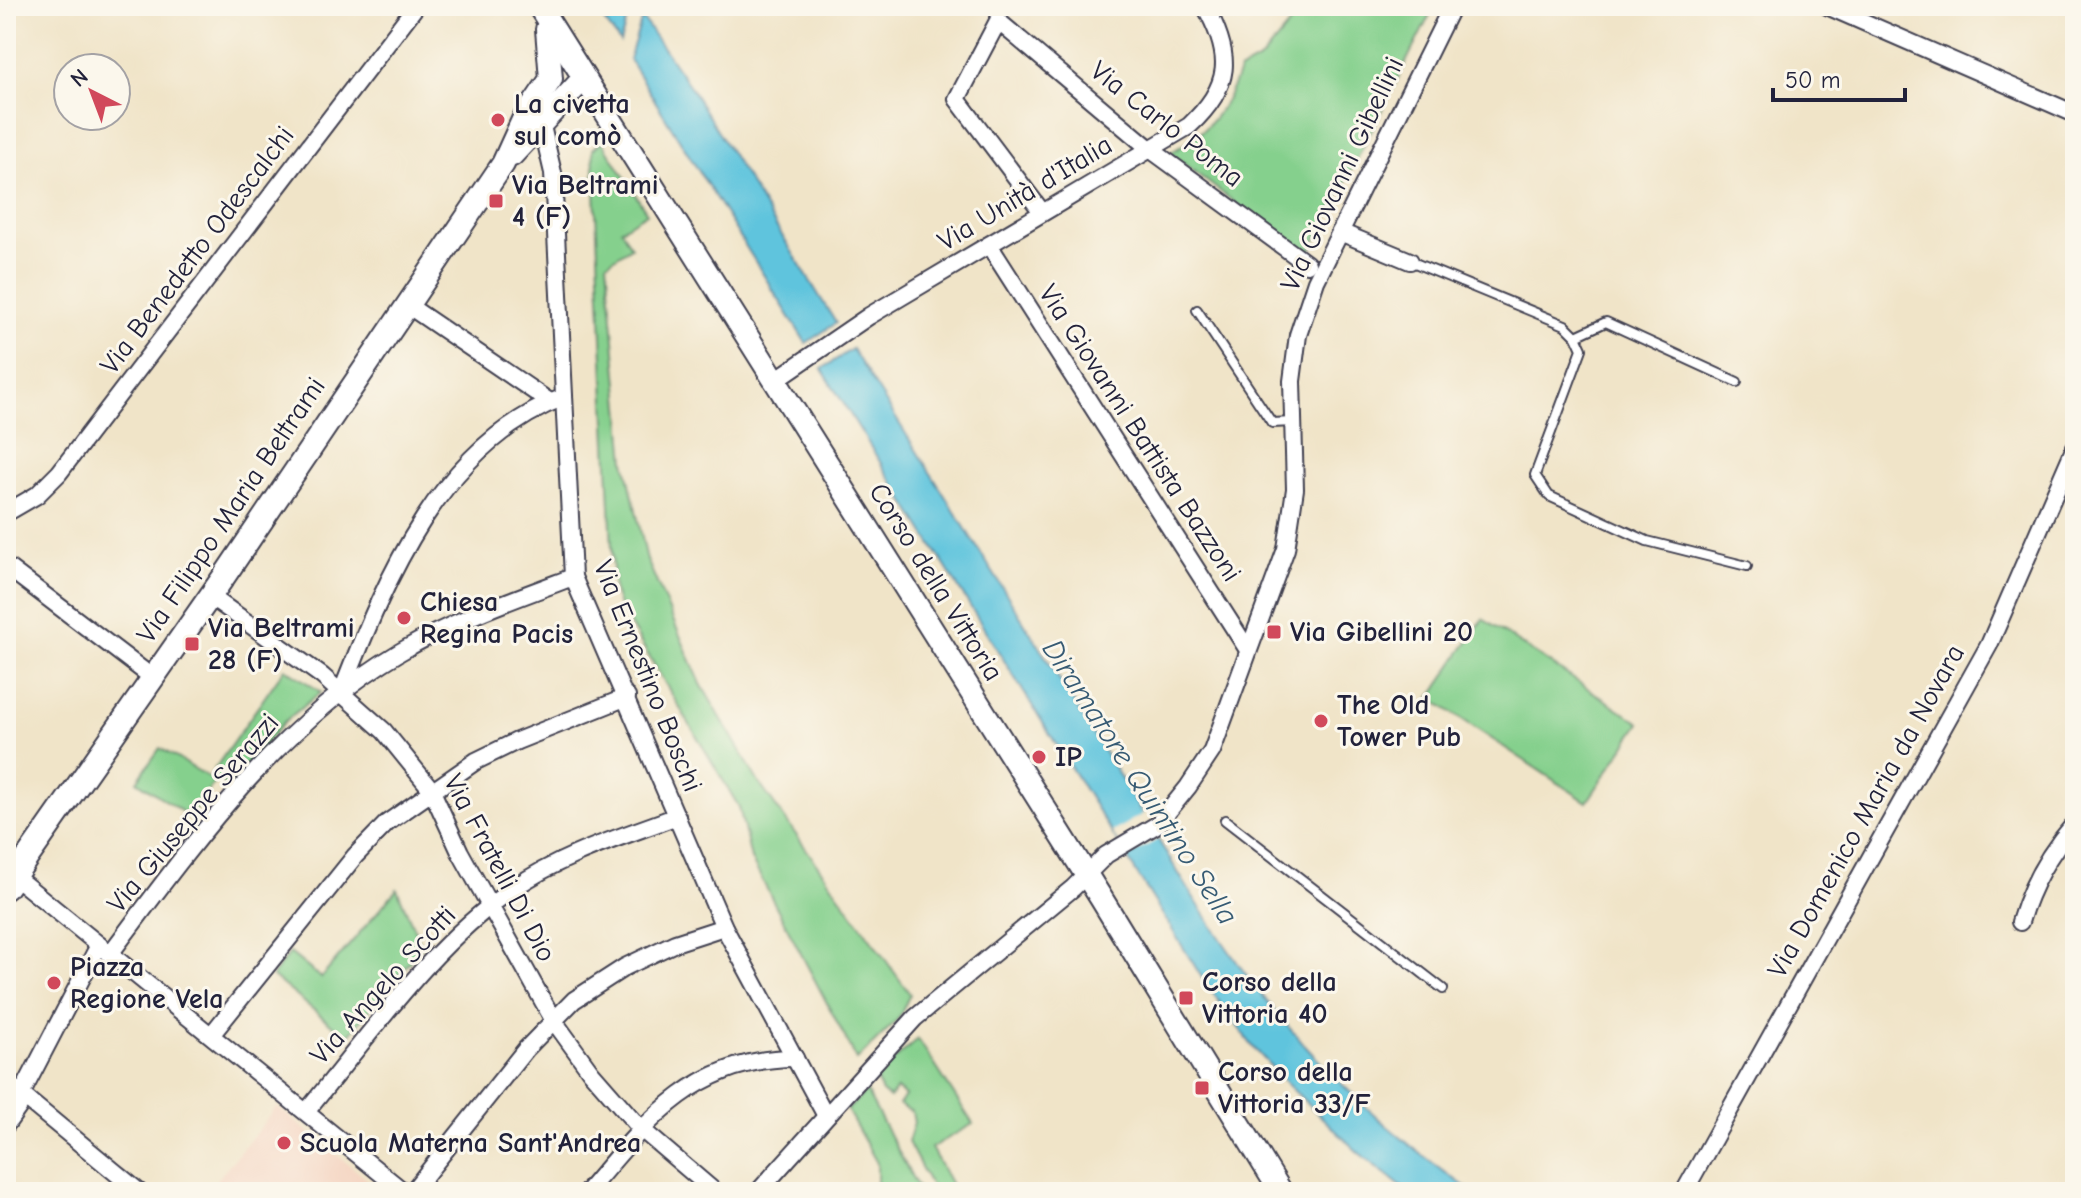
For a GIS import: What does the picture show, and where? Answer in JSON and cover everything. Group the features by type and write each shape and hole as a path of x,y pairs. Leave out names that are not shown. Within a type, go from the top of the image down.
{"main road":[{"name":"Corso della Vittoria","path":"542,11 1281,1192"},
{"path":"542,11 551,48 551,79 580,73"},
{"name":"Via Filippo Maria Beltrami","path":"503,164 542,126 580,73"},
{"name":"Via Filippo Maria Beltrami","path":"10,882 210,596 503,164 523,120 551,79"}],"street":[{"name":"Via Benedetto Odescalchi","path":"6,513 37,495 59,473 416,6"},
{"name":"Via Unità d'Italia","path":"774,381 1042,212 1189,126 1210,107 1223,82 1226,58 1217,27 1205,6"},
{"name":"Via Giovanni Gibellini","path":"758,1192 915,1018 1086,876 1106,855 1153,828 1188,787 1212,751 1286,549 1292,522 1292,381 1298,335 1316,281 1452,6"},
{"path":"1827,6 2075,114"},
{"name":"Via Carlo Poma","path":"1042,212 957,99 998,21 1150,149 1307,264"},
{"name":"Via Ernestino Boschi","path":"542,126 553,173 557,400 573,577 724,927 826,1116"},
{"path":"1340,232 1410,261"},
{"name":"Via Giovanni Battista Bazzoni","path":"989,245 1248,650"},
{"path":"406,304 557,400"},
{"path":"341,692 384,584 428,512 510,422 557,400"},
{"name":"Via Domenico Maria da Novara","path":"1684,1192 1989,645 2075,447"},
{"path":"6,566 153,678"},
{"name":"Via Giuseppe Serazzi","path":"6,1125 104,950 225,807 302,723 400,652 484,610 573,577"},
{"name":"Via Fratelli Di Dio","path":"210,596 341,692 384,731 431,789 490,906 554,1021 591,1072 640,1128 715,1192"},
{"path":"212,1034 355,856 387,823 431,789 517,741 627,697"},
{"name":"Via Angelo Scotti","path":"306,1112 462,928 516,887 577,853 677,816"},
{"path":"2020,922 2029,892 2054,848 2075,823"},
{"path":"10,882 212,1034 404,1192"},
{"path":"412,1192 526,1049 574,1000 625,967 675,943 724,927"},
{"path":"587,1192 640,1128 676,1096 711,1075 748,1062 795,1058"},
{"path":"6,1082 139,1192"}],"lane":[{"path":"1410,261 1565,325 1576,336 1582,349 1535,475 1540,487 1549,496 1647,541 1747,566"},
{"path":"1197,310 1272,423 1294,422"},
{"path":"1576,336 1606,322 1737,382"},
{"path":"1225,820 1443,989"}],"shaded area":[{"name":"Scuola Materna Sant'Andrea","path":"277,1107 383,1192 207,1192"}],"green space":[{"path":"1305,6 1428,6 1433,9 1307,258 1170,153 1213,120 1228,98 1239,71 1261,59"},
{"path":"602,141 647,213 621,229 631,247 607,263 625,461 647,560 701,684 759,783 910,994 899,1018 857,1060 751,859 739,807 619,606 614,591 593,149"},
{"path":"1483,619 1640,723 1587,802 1430,698"},
{"path":"285,668 321,692 284,722 228,787 211,774"},
{"path":"160,748 215,781 190,817 137,781"},
{"path":"397,889 422,947 347,1037 272,976 290,953 321,978"},
{"path":"918,1039 973,1124 931,1148 955,1192 934,1192 908,1142 914,1123 912,1112 899,1105 905,1096 897,1089 890,1098 882,1092 875,1077"},
{"path":"866,1091 920,1192 877,1192 877,1163 847,1110"}],"water":[{"path":"593,6 631,6 620,42"},
{"path":"642,18 689,85 836,323 806,343 629,59"},
{"path":"852,349 1232,956 1278,1015 1328,1071 1383,1123 1473,1192 1408,1192 1358,1152 1290,1087 1254,1048 1206,984 822,369"}],"pier":[{"path":"1144,813 1159,839 1127,857 1112,832"}],"place":[{"name":"La civetta sul comò","path":"498,120"},
{"name":"Via Beltrami 4 (F)","path":"496,201"},
{"name":"Chiesa Regina Pacis","path":"404,618"},
{"name":"Via Gibellini 20","path":"1274,632"},
{"name":"Via Beltrami 28 (F)","path":"192,644"},
{"name":"The Old Tower Pub","path":"1321,721"},
{"name":"IP","path":"1039,757"},
{"name":"Piazza Regione Vela","path":"54,983"},
{"name":"Corso della Vittoria 40","path":"1186,998"},
{"name":"Corso della Vittoria 33/F","path":"1202,1088"},
{"name":"Scuola Materna Sant'Andrea","path":"284,1143"}],"water label":[{"name":"Diramatore Quintino Sella","path":"1140,782"}]}
